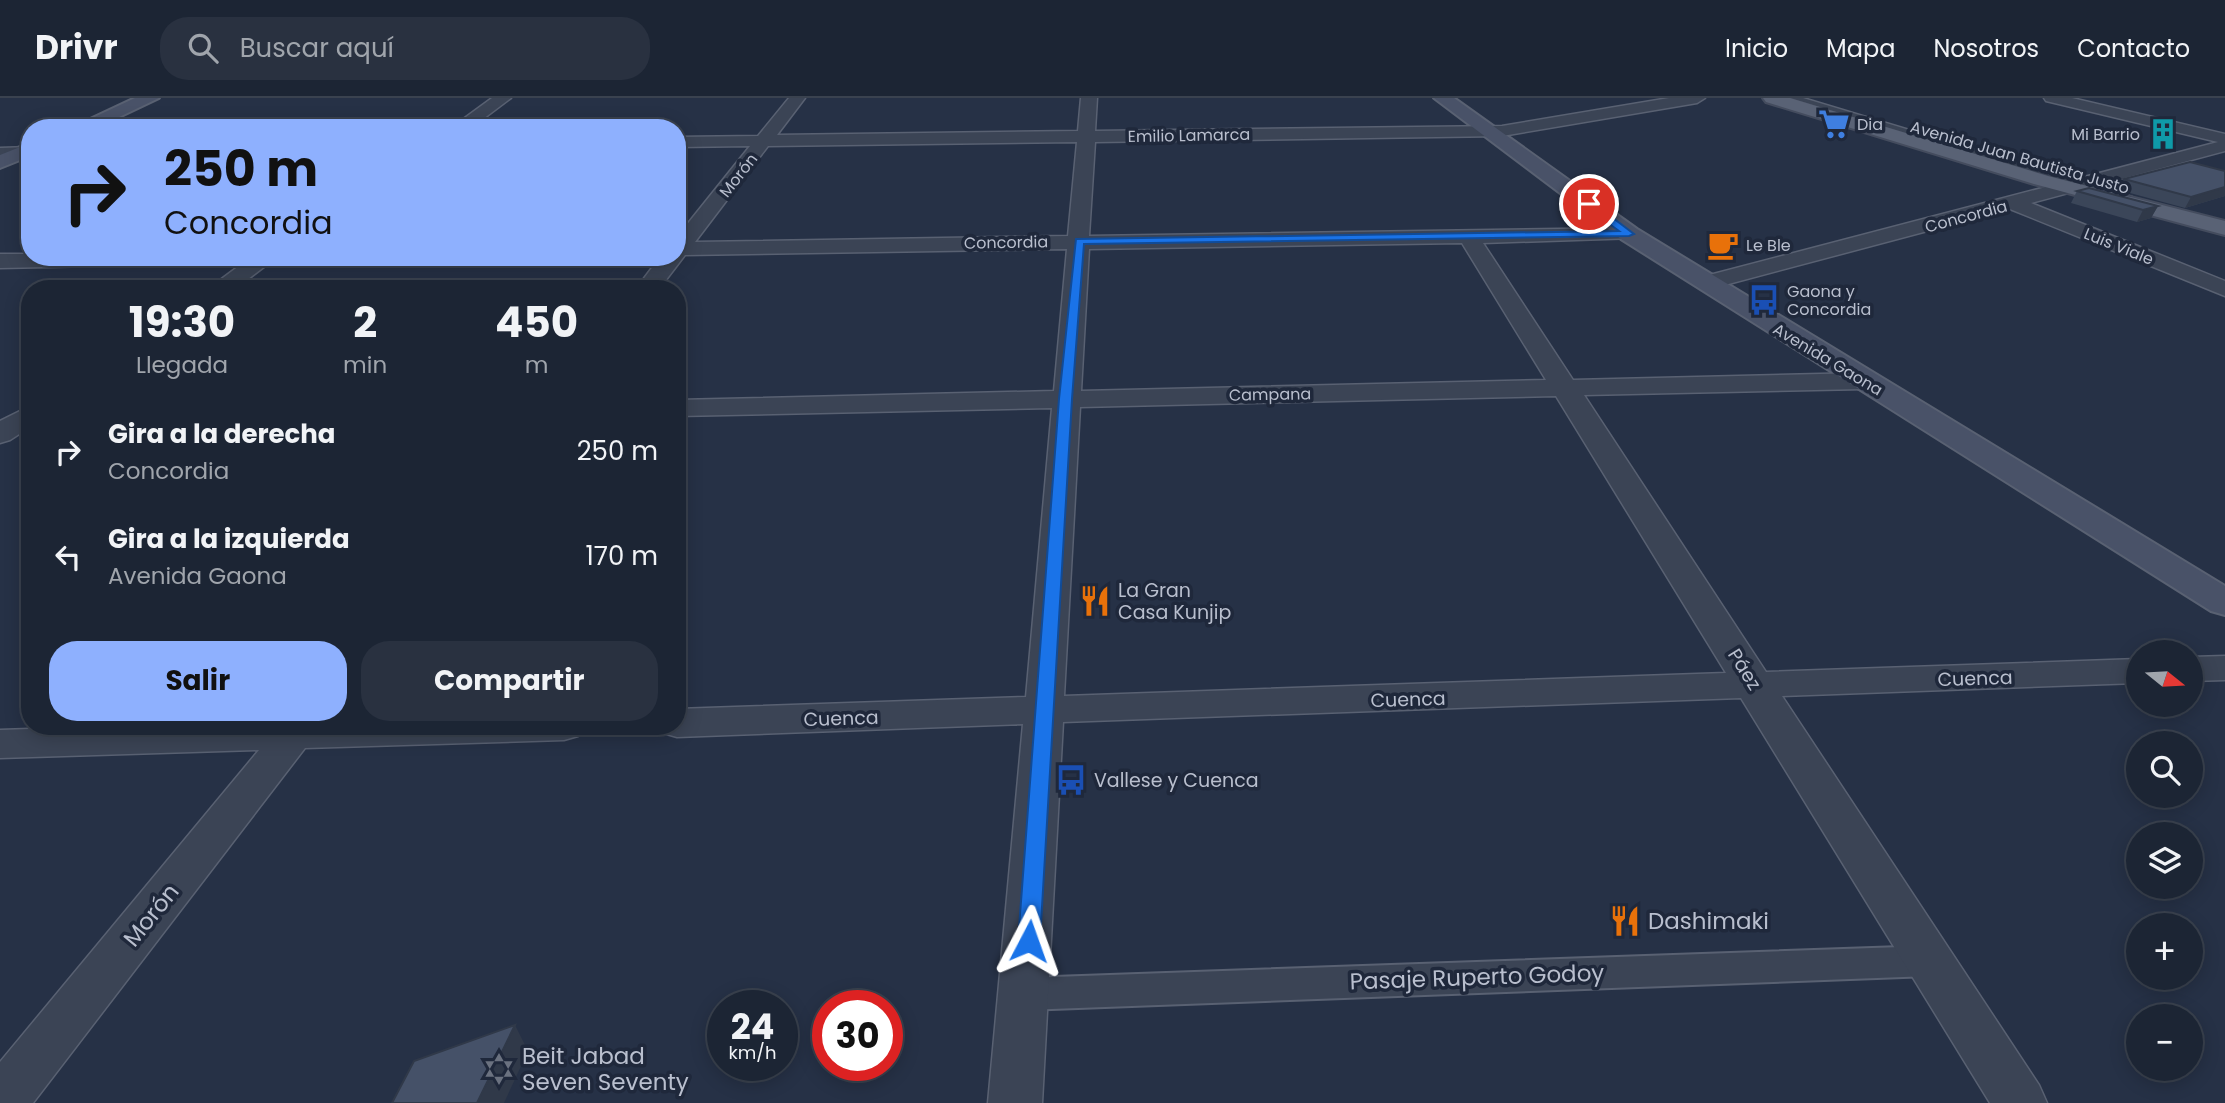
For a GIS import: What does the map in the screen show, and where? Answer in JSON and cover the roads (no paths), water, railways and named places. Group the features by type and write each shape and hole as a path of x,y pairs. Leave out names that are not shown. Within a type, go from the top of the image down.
{"main road":[{"path":"101,119 150,98"},
{"name":"Avenida Gaona","path":"1444,98 1629,234 2225,603"},
{"name":"Avenida Juan Bautista Justo","path":"1772,98 2086,184 2225,212"},
{"name":"Avenida Juan Bautista Justo","path":"1817,98 2225,228"},
{"path":"0,162 21,153"}],"street":[{"path":"472,119 503,98"},
{"name":"Morón","path":"686,241 797,98"},
{"path":"1015,1103 1090,98"},
{"name":"Emilio Lamarca","path":"686,142 1488,131 1527,129 1697,98"},
{"path":"2052,98 2225,139"},
{"name":"Concordia","path":"1706,283 2225,146"},
{"path":"0,153 21,151"},
{"name":"Luis Viale","path":"2012,203 2225,289"},
{"name":"Concordia","path":"686,252 1080,241 1629,234"},
{"name":"Páez","path":"1468,236 2020,1103"},
{"path":"0,261 21,261"},
{"path":"232,280 253,266"},
{"name":"Morón","path":"654,280 666,266"},
{"name":"Campana","path":"686,408 1863,381"},
{"path":"2203,669 2225,668"},
{"name":"Cuenca","path":"686,723 2126,671"},
{"path":"0,744 192,735"},
{"name":"Morón","path":"0,1103 294,735"},
{"name":"Pasaje Ruperto Godoy","path":"1025,994 1930,961"}],"lane":[{"path":"1795,98 2225,222"}],"place":[{"name":"Dia","path":"1834,124"},
{"name":"Mi Barrio","path":"2163,134"},
{"name":"Le Ble","path":"1723,245"},
{"name":"Gaona y Concordia","path":"1764,300"},
{"name":"La Gran Casa Kunjip","path":"1095,601"},
{"name":"Vallese y Cuenca","path":"1071,780"},
{"name":"Dashimaki","path":"1625,921"},
{"name":"Beit Jabad Seven Seventy","path":"499,1069"}]}
